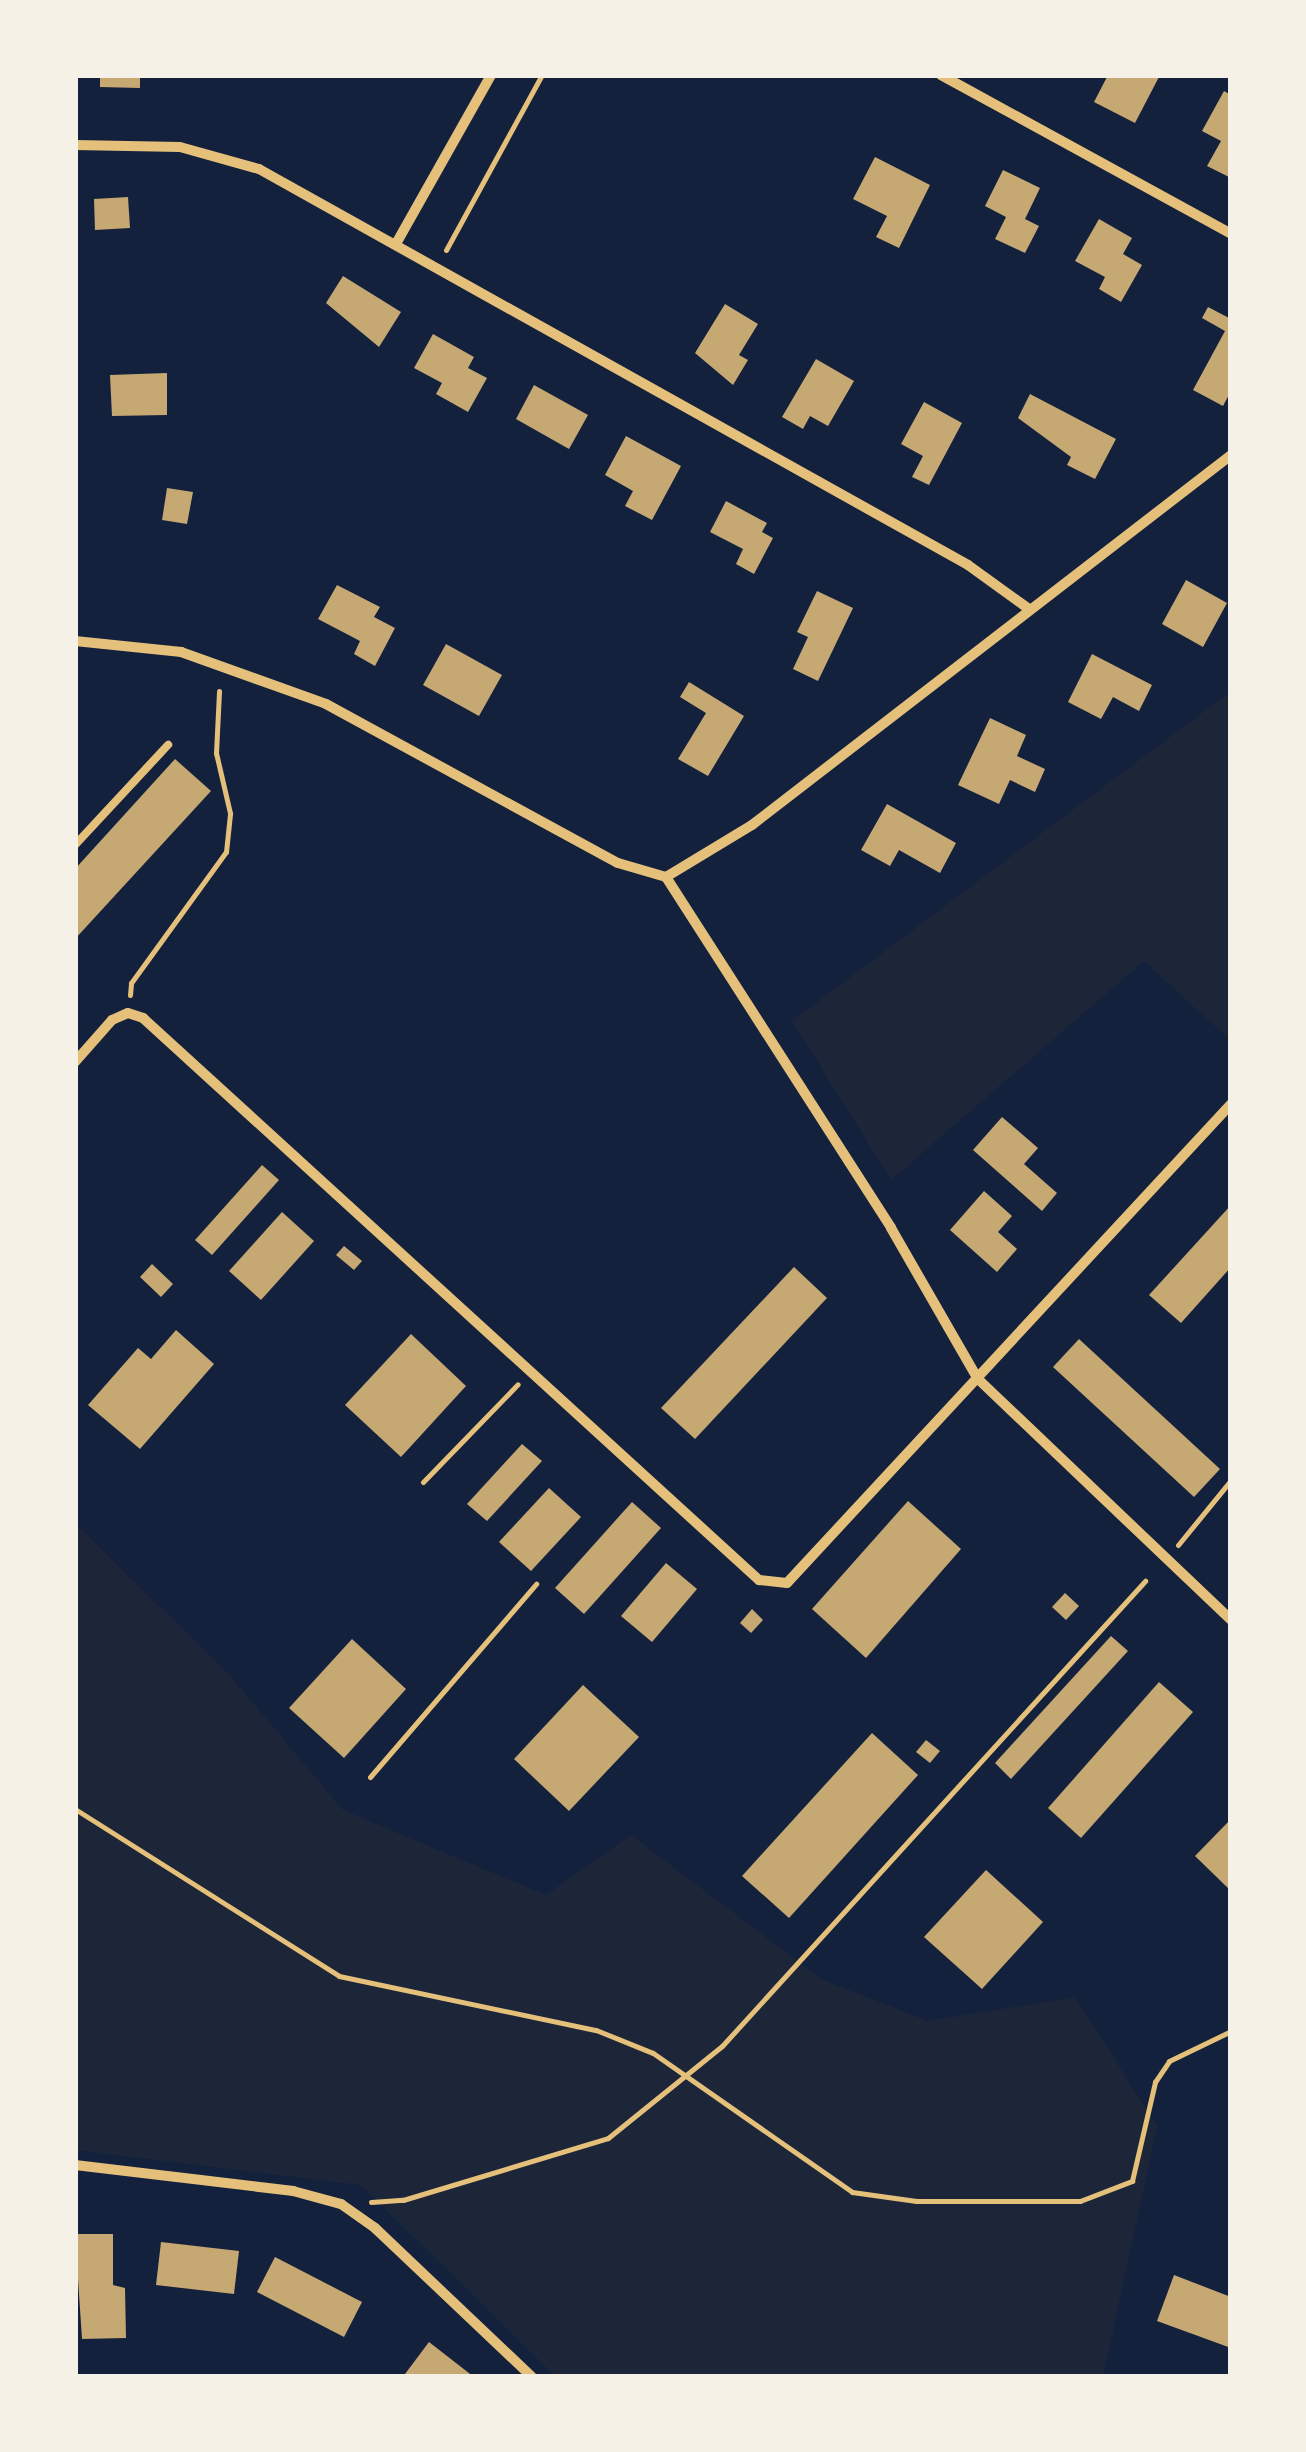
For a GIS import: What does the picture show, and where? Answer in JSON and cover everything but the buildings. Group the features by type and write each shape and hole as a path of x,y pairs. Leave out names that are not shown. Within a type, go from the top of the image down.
{"street":[{"path":"397,242 491,75"},
{"path":"941,75 1231,234"},
{"path":"75,146 180,148 259,169 397,242 968,565 1029,609"},
{"path":"666,877 752,824 1231,455"},
{"path":"75,641 181,652 326,704 618,863 666,877 891,1228 978,1379 1231,1620"},
{"path":"75,1062 112,1020 128,1013 143,1018 254,1114 759,1580 788,1583 1231,1104"},
{"path":"75,2165 293,2191 341,2204 375,2228 532,2377"}],"lane":[{"path":"75,845 168,745"}],"path":[{"path":"440,267 542,75"},
{"path":"128,1013 130,982 226,852 230,813 216,753 219,691"},
{"path":"423,1482 532,1370"},
{"path":"1176,1547 1231,1480"},
{"path":"341,2204 403,2200 608,2138 722,2046 1145,1581"},
{"path":"370,1776 536,1584"},
{"path":"75,1809 338,1976 596,2030 654,2052 852,2192 916,2202 1080,2201 1132,2181 1155,2082 1169,2062 1231,2030"}],"shaded area":[{"path":"1231,691 1231,1041 1144,961 891,1180 792,1021"},
{"path":"75,1523 232,1678 343,1810 546,1895 631,1835 821,1979 928,2021 1075,1997 1157,2126 1103,2377 556,2377 361,2185 75,2150"}]}
